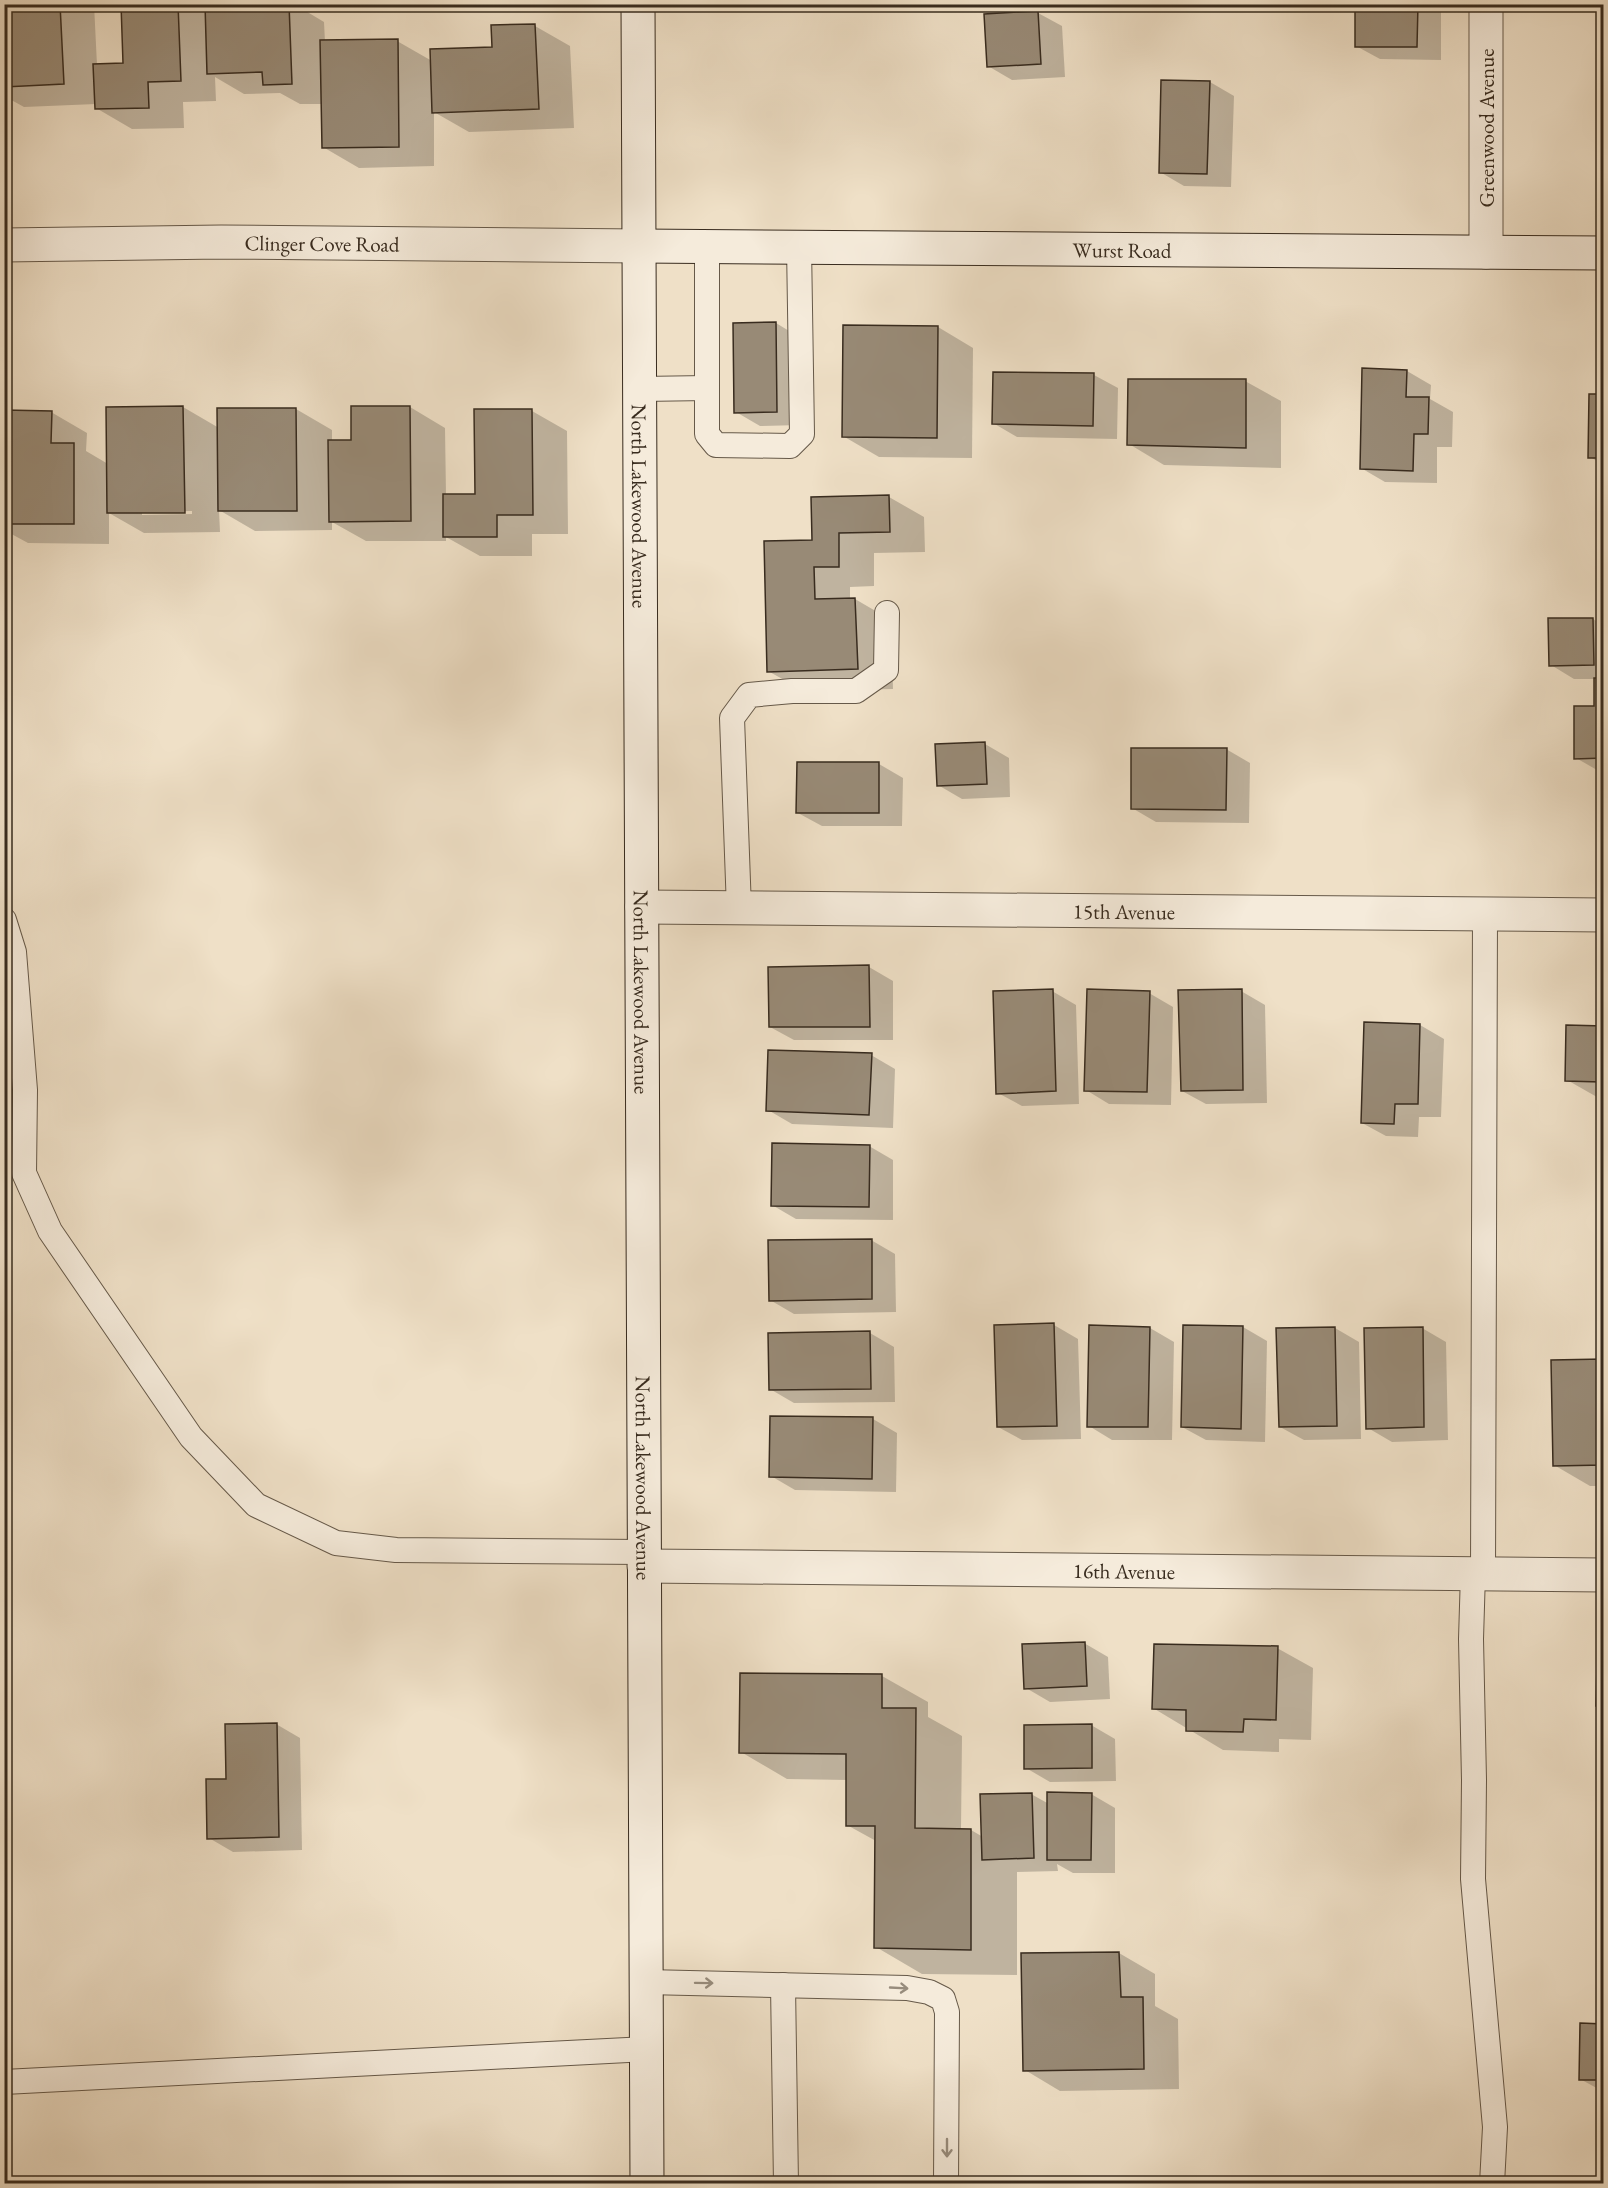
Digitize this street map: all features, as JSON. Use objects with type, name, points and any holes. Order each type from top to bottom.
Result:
[{"type":"street","name":"North Lakewood Avenue","points":[[638,4],[647,2184]]},
{"type":"street","name":"Greenwood Avenue","points":[[1486,4],[1486,252]]},
{"type":"street","name":"Clinger Cove Road","points":[[4,245],[221,242],[640,246]]},
{"type":"street","name":"Wurst Road","points":[[640,246],[1604,253]]},
{"type":"street","name":"15th Avenue","points":[[642,907],[1604,915]]},
{"type":"street","name":"16th Avenue","points":[[644,1559],[1604,1575]]},
{"type":"lane","points":[[707,246],[707,434],[716,445],[790,446],[802,434],[799,246]]},
{"type":"lane","points":[[640,389],[707,388]]},
{"type":"lane","points":[[739,909],[732,718],[749,695],[792,691],[856,691],[886,670],[887,613]]},
{"type":"lane","points":[[1485,914],[1478,1573],[1471,1640],[1474,1780],[1473,1879],[1496,2127],[1492,2184]]},
{"type":"lane","points":[[4,920],[14,952],[24,1078],[24,1173],[50,1230],[191,1437],[256,1505],[336,1543],[396,1550],[644,1559]]},
{"type":"lane","points":[[646,1982],[907,1988],[929,1992],[943,1999],[947,2012],[946,2184]]},
{"type":"lane","points":[[783,1985],[786,2184]]},
{"type":"lane","points":[[4,2082],[647,2049]]},
{"type":"building","points":[[4,4],[60,4],[64,84],[4,87]]},
{"type":"building","points":[[121,4],[178,4],[181,81],[148,82],[149,108],[95,109],[93,64],[123,63]]},
{"type":"building","points":[[205,4],[289,4],[292,84],[263,85],[262,72],[207,74]]},
{"type":"building","points":[[1355,4],[1418,4],[1417,47],[1355,47]]},
{"type":"building","points":[[1038,11],[1041,64],[987,67],[984,14]]},
{"type":"building","points":[[535,24],[539,109],[432,113],[430,49],[492,47],[491,25]]},
{"type":"building","points":[[398,39],[399,147],[322,148],[320,40]]},
{"type":"building","points":[[1161,80],[1210,81],[1207,174],[1159,173]]},
{"type":"building","points":[[776,322],[777,412],[734,413],[733,323]]},
{"type":"building","points":[[843,325],[938,326],[937,438],[842,437]]},
{"type":"building","points":[[1362,368],[1407,370],[1406,397],[1429,397],[1428,434],[1414,434],[1413,471],[1360,469]]},
{"type":"building","points":[[993,372],[1094,373],[1093,426],[992,424]]},
{"type":"building","points":[[1128,379],[1246,379],[1246,448],[1127,445]]},
{"type":"building","points":[[1589,394],[1604,394],[1604,458],[1588,458]]},
{"type":"building","points":[[183,406],[185,513],[107,513],[106,407]]},
{"type":"building","points":[[351,406],[410,406],[411,521],[329,522],[328,440],[351,440]]},
{"type":"building","points":[[217,408],[296,408],[297,511],[218,511]]},
{"type":"building","points":[[474,409],[532,409],[533,515],[497,515],[497,537],[443,537],[443,494],[475,494]]},
{"type":"building","points":[[4,410],[52,411],[51,443],[74,443],[74,524],[4,524]]},
{"type":"building","points":[[889,495],[890,532],[839,533],[839,567],[814,567],[815,599],[855,598],[858,669],[767,672],[764,541],[812,540],[811,497]]},
{"type":"building","points":[[1548,618],[1593,618],[1594,665],[1549,666]]},
{"type":"building","points":[[1594,678],[1604,678],[1604,758],[1574,759],[1574,706],[1594,706]]},
{"type":"building","points":[[985,742],[987,784],[937,786],[935,744]]},
{"type":"building","points":[[1131,748],[1227,748],[1226,810],[1131,809]]},
{"type":"building","points":[[797,762],[879,762],[879,813],[796,813]]},
{"type":"building","points":[[869,965],[870,1027],[769,1027],[768,967]]},
{"type":"building","points":[[1053,989],[1056,1091],[996,1094],[993,991]]},
{"type":"building","points":[[1087,989],[1150,991],[1147,1092],[1084,1091]]},
{"type":"building","points":[[1242,989],[1243,1090],[1181,1091],[1178,990]]},
{"type":"building","points":[[1364,1022],[1420,1024],[1418,1104],[1395,1104],[1394,1124],[1361,1123]]},
{"type":"building","points":[[1566,1025],[1604,1026],[1604,1101],[1600,1101],[1601,1082],[1565,1081]]},
{"type":"building","points":[[768,1050],[872,1053],[869,1115],[766,1111]]},
{"type":"building","points":[[772,1143],[870,1145],[869,1207],[771,1206]]},
{"type":"building","points":[[872,1239],[872,1299],[769,1301],[768,1240]]},
{"type":"building","points":[[1054,1323],[1057,1426],[997,1427],[994,1325]]},
{"type":"building","points":[[1089,1325],[1150,1327],[1148,1427],[1087,1427]]},
{"type":"building","points":[[1183,1325],[1243,1326],[1241,1429],[1181,1427]]},
{"type":"building","points":[[1335,1327],[1337,1426],[1279,1427],[1276,1328]]},
{"type":"building","points":[[1423,1327],[1424,1427],[1366,1429],[1364,1328]]},
{"type":"building","points":[[870,1331],[871,1389],[769,1390],[768,1333]]},
{"type":"building","points":[[1604,1359],[1604,1465],[1553,1466],[1551,1360]]},
{"type":"building","points":[[770,1416],[873,1417],[872,1479],[769,1477]]},
{"type":"building","points":[[1085,1642],[1087,1686],[1024,1689],[1022,1644]]},
{"type":"building","points":[[1154,1644],[1278,1646],[1276,1720],[1244,1719],[1243,1732],[1186,1731],[1186,1710],[1152,1709]]},
{"type":"building","points":[[1597,1664],[1604,1664],[1604,1706],[1596,1706]]},
{"type":"building","points":[[740,1673],[882,1674],[882,1708],[916,1708],[915,1828],[971,1829],[971,1950],[874,1948],[875,1826],[846,1826],[846,1754],[739,1753]]},
{"type":"building","points":[[277,1723],[279,1837],[207,1839],[206,1779],[226,1779],[225,1724]]},
{"type":"building","points":[[1092,1724],[1092,1768],[1024,1769],[1024,1725]]},
{"type":"building","points":[[1047,1792],[1092,1793],[1091,1860],[1047,1860]]},
{"type":"building","points":[[1032,1793],[1034,1858],[982,1860],[980,1794]]},
{"type":"building","points":[[1119,1952],[1121,1997],[1143,1997],[1144,2069],[1023,2071],[1021,1953]]},
{"type":"building","points":[[1580,2023],[1604,2024],[1604,2080],[1579,2080]]}]
